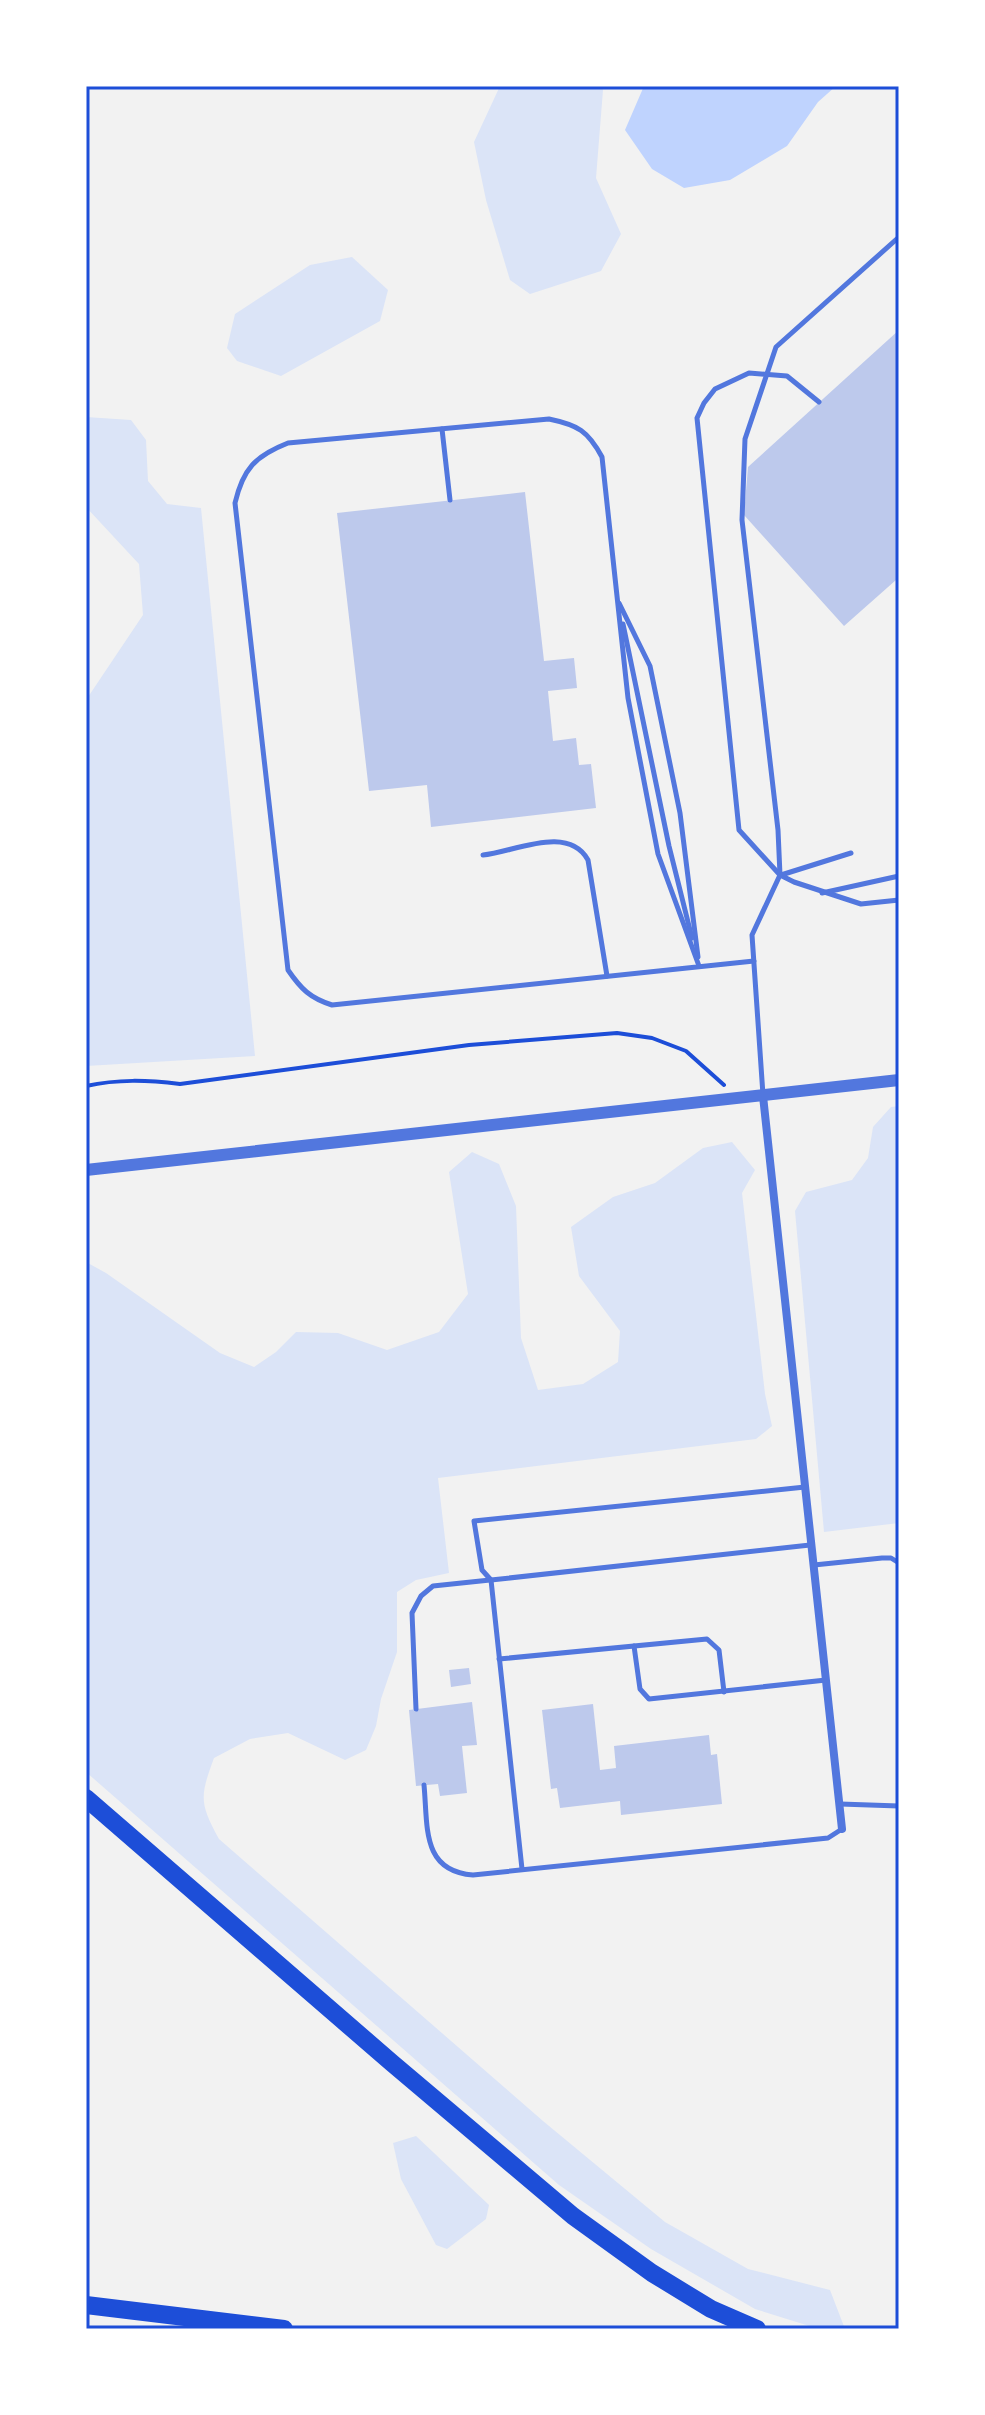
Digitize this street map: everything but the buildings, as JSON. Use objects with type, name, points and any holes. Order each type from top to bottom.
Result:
[{"type":"highway","points":[[86,1798],[573,2216],[652,2273],[711,2309],[757,2329]]},
{"type":"highway","points":[[86,2305],[284,2329]]},
{"type":"street","points":[[86,1170],[899,1080]]},
{"type":"street","points":[[763,1096],[842,1829]]},
{"type":"lane","points":[[763,1096],[752,935],[780,875],[778,830],[742,520],[745,439],[776,347],[899,237]]},
{"type":"lane","points":[[819,402],[787,376],[749,373],[715,389],[697,418],[739,830],[780,875],[821,893],[861,904],[899,900]]},
{"type":"lane","points":[[699,966],[658,854],[628,698],[602,457],[592,438],[572,424],[549,419],[288,443],[265,452],[250,465],[239,484],[235,503],[288,970],[301,989],[316,1000],[332,1005],[754,961]]},
{"type":"lane","points":[[442,429],[450,500]]},
{"type":"lane","points":[[617,600],[669,846],[699,966]]},
{"type":"lane","points":[[617,600],[650,666],[680,813],[699,966]]},
{"type":"lane","points":[[483,855],[505,853],[529,844],[568,843],[583,851],[588,860],[607,976]]},
{"type":"lane","points":[[780,875],[851,853]]},
{"type":"lane","points":[[821,893],[899,876]]},
{"type":"lane","points":[[522,1869],[491,1580],[482,1570],[474,1521],[805,1487]]},
{"type":"lane","points":[[416,1709],[412,1613],[421,1596],[433,1586],[811,1544]]},
{"type":"lane","points":[[814,1565],[882,1558],[891,1558],[899,1563]]},
{"type":"lane","points":[[499,1659],[707,1639],[719,1650],[724,1692]]},
{"type":"lane","points":[[634,1646],[640,1689],[649,1699],[826,1680]]},
{"type":"lane","points":[[424,1785],[430,1848],[439,1862],[460,1874],[828,1838],[842,1829]]},
{"type":"lane","points":[[839,1804],[899,1806]]},
{"type":"path","points":[[86,1086],[137,1079],[180,1084],[469,1045],[617,1033],[652,1038],[686,1051],[740,1098]]},
{"type":"shaded area","points":[[500,86],[601,86],[596,178],[621,234],[601,271],[530,294],[510,280],[486,200],[474,142]]},
{"type":"shaded area","points":[[352,257],[388,290],[380,321],[281,376],[237,361],[227,348],[235,314],[310,265]]},
{"type":"shaded area","points":[[86,417],[131,420],[146,440],[148,481],[167,504],[201,508],[255,1056],[86,1066],[86,700],[143,615],[139,564],[86,507]]},
{"type":"shaded area","points":[[899,1106],[899,1523],[824,1532],[795,1211],[806,1192],[852,1180],[868,1158],[873,1127],[891,1107]]},
{"type":"shaded area","points":[[732,1142],[755,1170],[742,1193],[765,1394],[772,1426],[756,1439],[438,1478],[449,1573],[416,1580],[397,1592],[397,1652],[366,1750],[345,1760],[288,1733],[250,1739],[214,1758],[204,1799],[219,1839],[543,2121],[665,2222],[748,2269],[830,2290],[845,2329],[819,2329],[755,2309],[651,2249],[559,2185],[86,1772],[86,1262],[220,1353],[254,1367],[276,1352],[296,1332],[338,1333],[387,1350],[439,1332],[468,1294],[449,1172],[472,1152],[499,1164],[516,1206],[521,1338],[538,1390],[583,1384],[618,1362],[620,1331],[579,1276],[571,1227],[613,1197],[655,1183],[703,1148]]},
{"type":"shaded area","points":[[416,2136],[489,2205],[486,2219],[447,2249],[436,2245],[401,2179],[393,2143]]},
{"type":"water","points":[[644,86],[836,86],[818,102],[787,146],[730,180],[684,188],[652,169],[625,130]]}]
